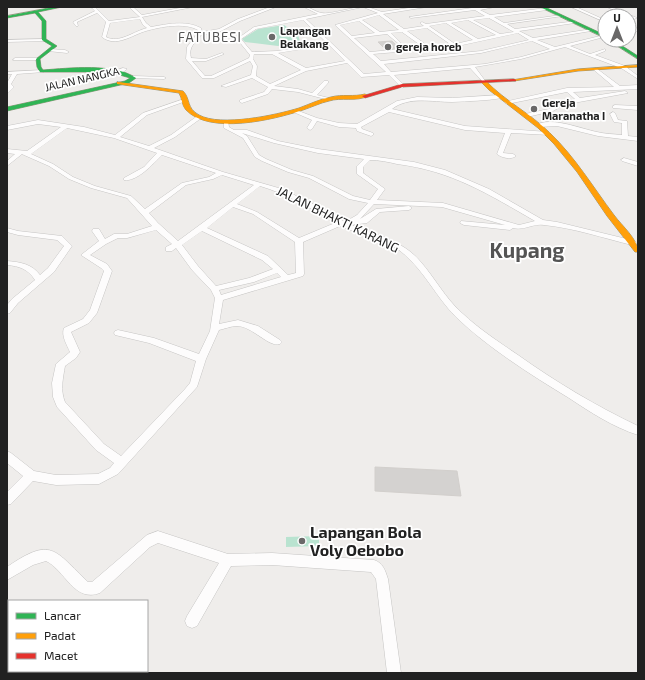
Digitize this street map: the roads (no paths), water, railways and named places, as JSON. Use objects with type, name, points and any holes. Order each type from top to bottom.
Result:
[{"type":"main road","points":[[7,16],[45,8],[60,7]]},
{"type":"main road","points":[[38,59],[55,46],[44,40],[45,8]]},
{"type":"main road","points":[[544,8],[560,16],[587,25],[597,31]]},
{"type":"main road","points":[[623,48],[638,58]]},
{"type":"main road","name":"JALAN NANGKA","points":[[38,59],[39,67],[42,72],[111,73],[131,80],[135,75]]},
{"type":"main road","points":[[122,76],[178,91],[183,94],[183,101],[194,116],[198,118],[226,122],[266,117],[294,111],[327,99],[356,98],[402,86],[452,82],[505,81],[596,69],[638,66]]},
{"type":"main road","name":"JALAN NANGKA","points":[[7,109],[122,76]]},
{"type":"main road","points":[[484,82],[504,100],[527,114],[548,134],[576,165],[607,210],[635,246]]},
{"type":"street","points":[[93,7],[108,22],[142,18],[144,24],[150,29]]},
{"type":"street","points":[[132,8],[141,7]]},
{"type":"street","points":[[132,8],[141,16],[178,8],[191,7]]},
{"type":"street","points":[[199,34],[220,30],[239,20],[274,7]]},
{"type":"street","points":[[306,7],[323,15]]},
{"type":"street","points":[[253,76],[255,66],[251,56],[239,39],[253,29],[361,7]]},
{"type":"street","points":[[365,7],[381,14],[428,48]]},
{"type":"street","points":[[402,86],[370,53],[337,25],[400,10],[425,7]]},
{"type":"street","points":[[411,17],[474,8],[493,7]]},
{"type":"street","points":[[573,7],[597,18]]},
{"type":"street","points":[[474,8],[533,40],[555,49]]},
{"type":"street","points":[[352,37],[380,34],[447,22],[544,8]]},
{"type":"street","points":[[257,10],[261,13]]},
{"type":"street","points":[[400,10],[485,65]]},
{"type":"street","points":[[77,25],[75,22],[76,20],[91,17],[97,12]]},
{"type":"street","points":[[502,24],[560,16]]},
{"type":"street","points":[[304,19],[363,76],[485,65],[521,58],[597,38]]},
{"type":"street","points":[[359,19],[380,34]]},
{"type":"street","points":[[468,19],[500,36]]},
{"type":"street","points":[[108,22],[104,37],[109,40],[121,39],[150,29],[192,26],[200,29],[199,34],[188,48],[188,59],[205,77],[212,76],[251,56],[330,44]]},
{"type":"street","points":[[447,22],[478,41]]},
{"type":"street","points":[[380,63],[470,54],[561,34],[597,23]]},
{"type":"street","points":[[370,53],[455,45],[545,26],[587,25]]},
{"type":"street","points":[[545,26],[561,34]]},
{"type":"street","points":[[388,32],[399,43]]},
{"type":"street","points":[[7,41],[44,40]]},
{"type":"street","points":[[565,46],[623,67],[638,78]]},
{"type":"street","points":[[50,50],[67,52]]},
{"type":"street","points":[[590,55],[603,50]]},
{"type":"street","points":[[273,52],[305,70]]},
{"type":"street","points":[[188,59],[206,60],[222,54]]},
{"type":"street","points":[[15,59],[38,59]]},
{"type":"street","points":[[242,101],[266,93],[271,86],[305,70],[347,62]]},
{"type":"street","points":[[471,66],[484,82]]},
{"type":"street","points":[[527,114],[557,108],[562,104],[579,100],[625,93],[596,69]]},
{"type":"street","points":[[7,73],[42,72]]},
{"type":"street","points":[[7,98],[11,94],[7,93],[11,87],[9,84],[10,80],[15,73]]},
{"type":"street","points":[[135,75],[164,78]]},
{"type":"street","points":[[224,86],[253,76],[271,86],[327,99]]},
{"type":"street","points":[[313,95],[317,93],[326,82]]},
{"type":"street","points":[[294,111],[315,119],[339,125],[358,126],[388,110],[396,103],[417,99],[504,100],[568,90],[638,87]]},
{"type":"street","points":[[568,90],[579,100]]},
{"type":"street","points":[[116,136],[145,114],[183,101]]},
{"type":"street","points":[[615,107],[638,108]]},
{"type":"street","points":[[388,110],[465,128],[548,134]]},
{"type":"street","points":[[613,114],[616,121],[625,122],[625,138]]},
{"type":"street","points":[[150,148],[173,136],[198,118]]},
{"type":"street","points":[[310,128],[315,119]]},
{"type":"street","name":"JALAN BHAKTI KARANG","points":[[7,128],[34,122],[66,126],[116,136],[160,153],[291,194],[342,224],[387,240],[400,248],[417,262],[444,300],[459,315],[491,340],[545,380],[599,412],[638,431]]},
{"type":"street","points":[[226,122],[226,127],[245,137],[257,156],[290,171],[310,177],[345,196],[372,202],[443,205],[519,227]]},
{"type":"street","points":[[539,126],[557,124],[598,134],[638,139]]},
{"type":"street","points":[[7,164],[24,152],[54,136],[66,126]]},
{"type":"street","points":[[358,126],[359,130],[371,134]]},
{"type":"street","points":[[235,131],[247,132],[287,145],[368,159],[414,164],[443,171],[487,190],[541,222]]},
{"type":"street","points":[[508,132],[500,154],[504,156],[513,156]]},
{"type":"street","points":[[7,151],[24,152],[51,165],[71,178],[93,187],[129,197],[157,226],[178,244],[195,268],[214,289],[219,298],[215,328],[194,384],[114,471],[99,479],[56,480],[31,476],[7,456]]},
{"type":"street","points":[[126,179],[146,168],[160,153]]},
{"type":"street","points":[[354,222],[382,188],[360,174],[360,166],[368,159]]},
{"type":"street","points":[[624,160],[638,164]]},
{"type":"street","points":[[145,213],[184,184],[211,178],[222,173]]},
{"type":"street","points":[[169,249],[202,228],[231,204],[259,184]]},
{"type":"street","points":[[231,204],[255,213],[299,241]]},
{"type":"street","points":[[299,241],[342,224],[364,221],[378,210],[421,207]]},
{"type":"street","points":[[464,224],[509,228],[541,222],[557,224],[635,246]]},
{"type":"street","points":[[122,463],[100,447],[73,419],[58,397],[57,383],[61,364],[73,356],[75,352],[67,334],[67,330],[86,321],[94,311],[108,271],[104,266],[85,255],[103,242],[117,236],[127,236],[157,226]]},
{"type":"street","points":[[202,228],[266,258],[287,278]]},
{"type":"street","points":[[7,230],[18,233],[59,238],[68,246],[50,270],[7,311]]},
{"type":"street","points":[[96,231],[103,242]]},
{"type":"street","points":[[219,298],[301,273],[299,241]]},
{"type":"street","points":[[7,262],[28,267],[33,270],[39,280]]},
{"type":"street","points":[[214,289],[252,280],[278,270]]},
{"type":"street","points":[[215,328],[238,323],[255,328],[277,342]]},
{"type":"street","points":[[118,333],[151,340],[202,360]]},
{"type":"street","points":[[7,500],[31,476]]},
{"type":"street","points":[[7,574],[39,555],[47,554],[51,556],[84,588],[95,588],[146,543],[158,537],[228,560],[272,559],[368,565],[377,568],[382,579],[394,673]]},
{"type":"street","points":[[192,621],[228,560]]},
{"type":"place","name":"Lapangan Belakang","points":[[272,37]]},
{"type":"place","name":"gereja horeb","points":[[388,47]]},
{"type":"place","name":"Gereja Maranatha I","points":[[534,109]]},
{"type":"place","name":"Lapangan Bola Voly Oebobo","points":[[302,541]]},
{"type":"district","name":"FATUBESI","points":[[210,37]]},
{"type":"district","name":"Kupang","points":[[527,251]]}]
